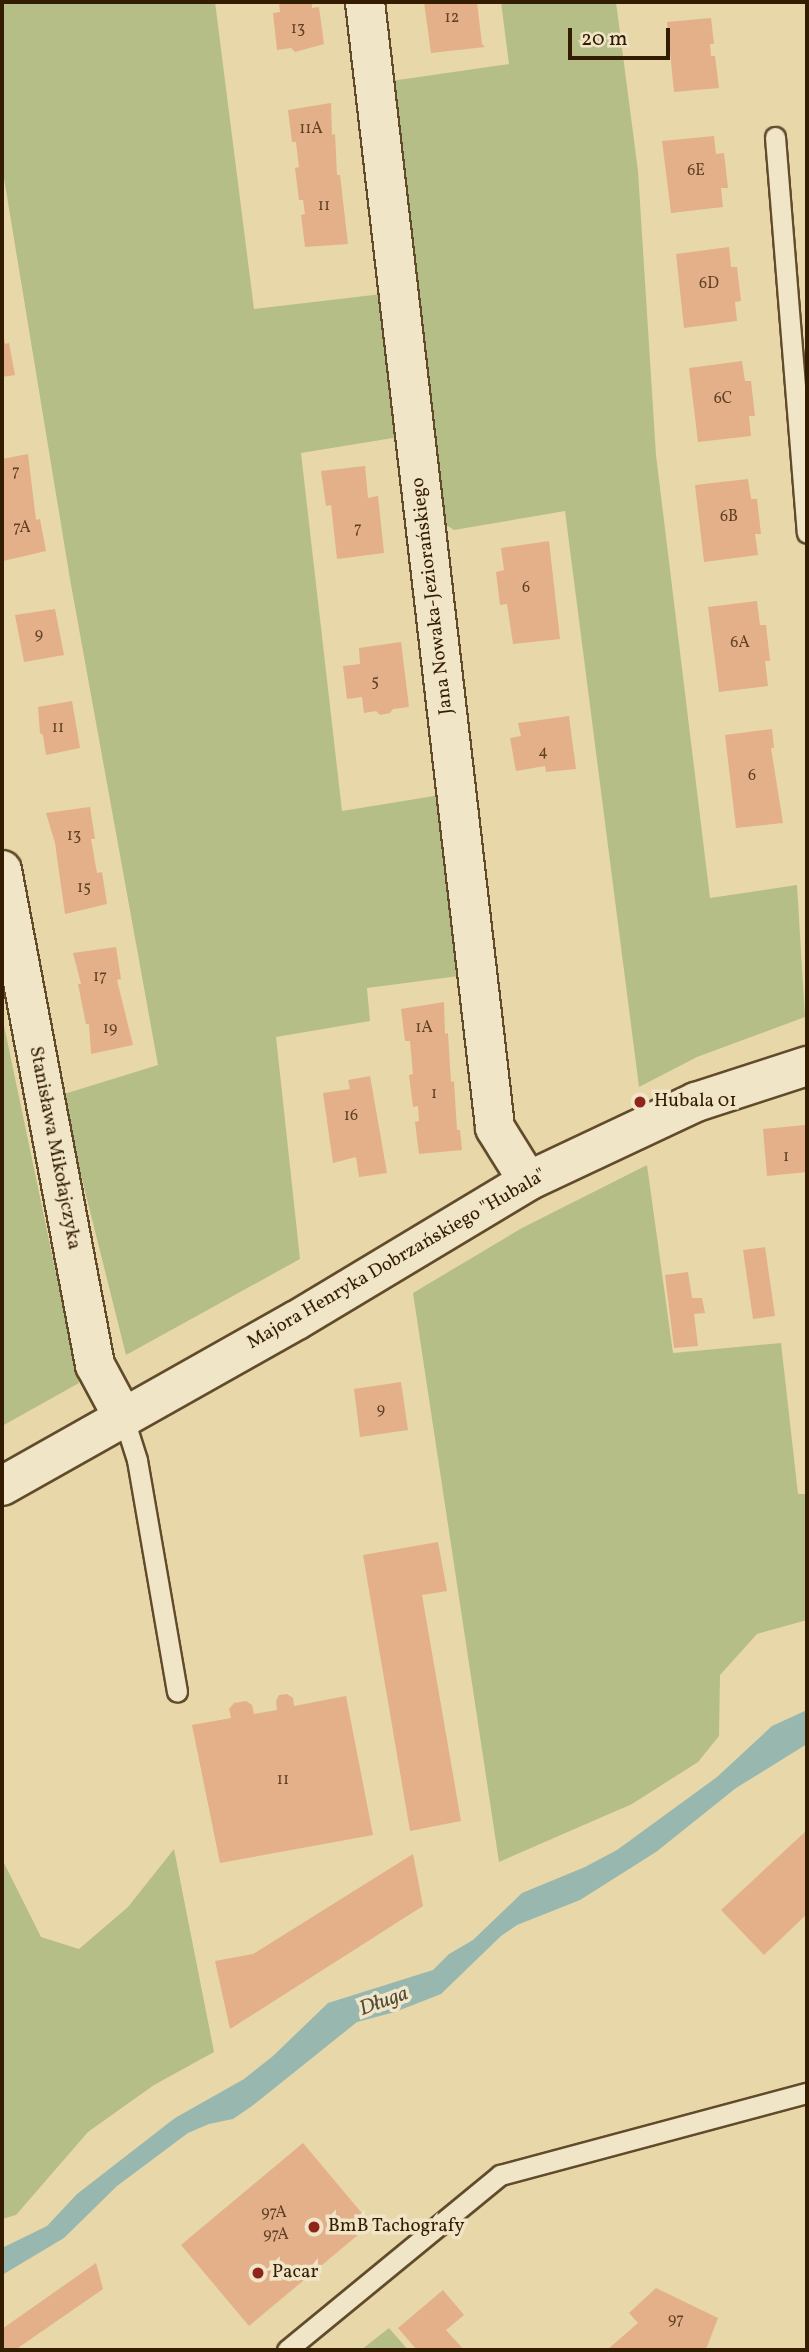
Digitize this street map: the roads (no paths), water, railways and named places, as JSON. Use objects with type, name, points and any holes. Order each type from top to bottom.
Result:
[{"type":"street","name":"Jana Nowaka-Jeziorańskiego","points":[[365,2],[495,1128],[528,1181]]},
{"type":"street","name":"Stanisława Mikołajczyka","points":[[2,870],[95,1365],[124,1419]]},
{"type":"street","name":"Majora Henryka Dobrzańskiego \"Hubala\"","points":[[2,1486],[124,1419],[528,1181],[696,1102],[807,1066]]},
{"type":"lane","points":[[775,137],[807,533]]},
{"type":"lane","points":[[124,1419],[137,1460],[177,1692]]},
{"type":"lane","points":[[288,2350],[500,2175],[807,2094]]},
{"type":"water","name":"Długa","points":[[807,1710],[807,1744],[736,1788],[656,1852],[580,1900],[517,1925],[501,1936],[441,1994],[395,2012],[357,2022],[233,2119],[209,2124],[188,2133],[117,2186],[64,2238],[2,2275],[2,2248],[47,2226],[77,2194],[175,2118],[244,2079],[273,2056],[328,2003],[433,1970],[449,1954],[473,1940],[522,1893],[585,1867],[617,1850],[717,1777],[772,1726]]},
{"type":"place","name":"Hubala 01","points":[[640,1102]]},
{"type":"place","name":"BmB Tachografy","points":[[314,2227]]},
{"type":"place","name":"Pacar","points":[[258,2273]]}]
